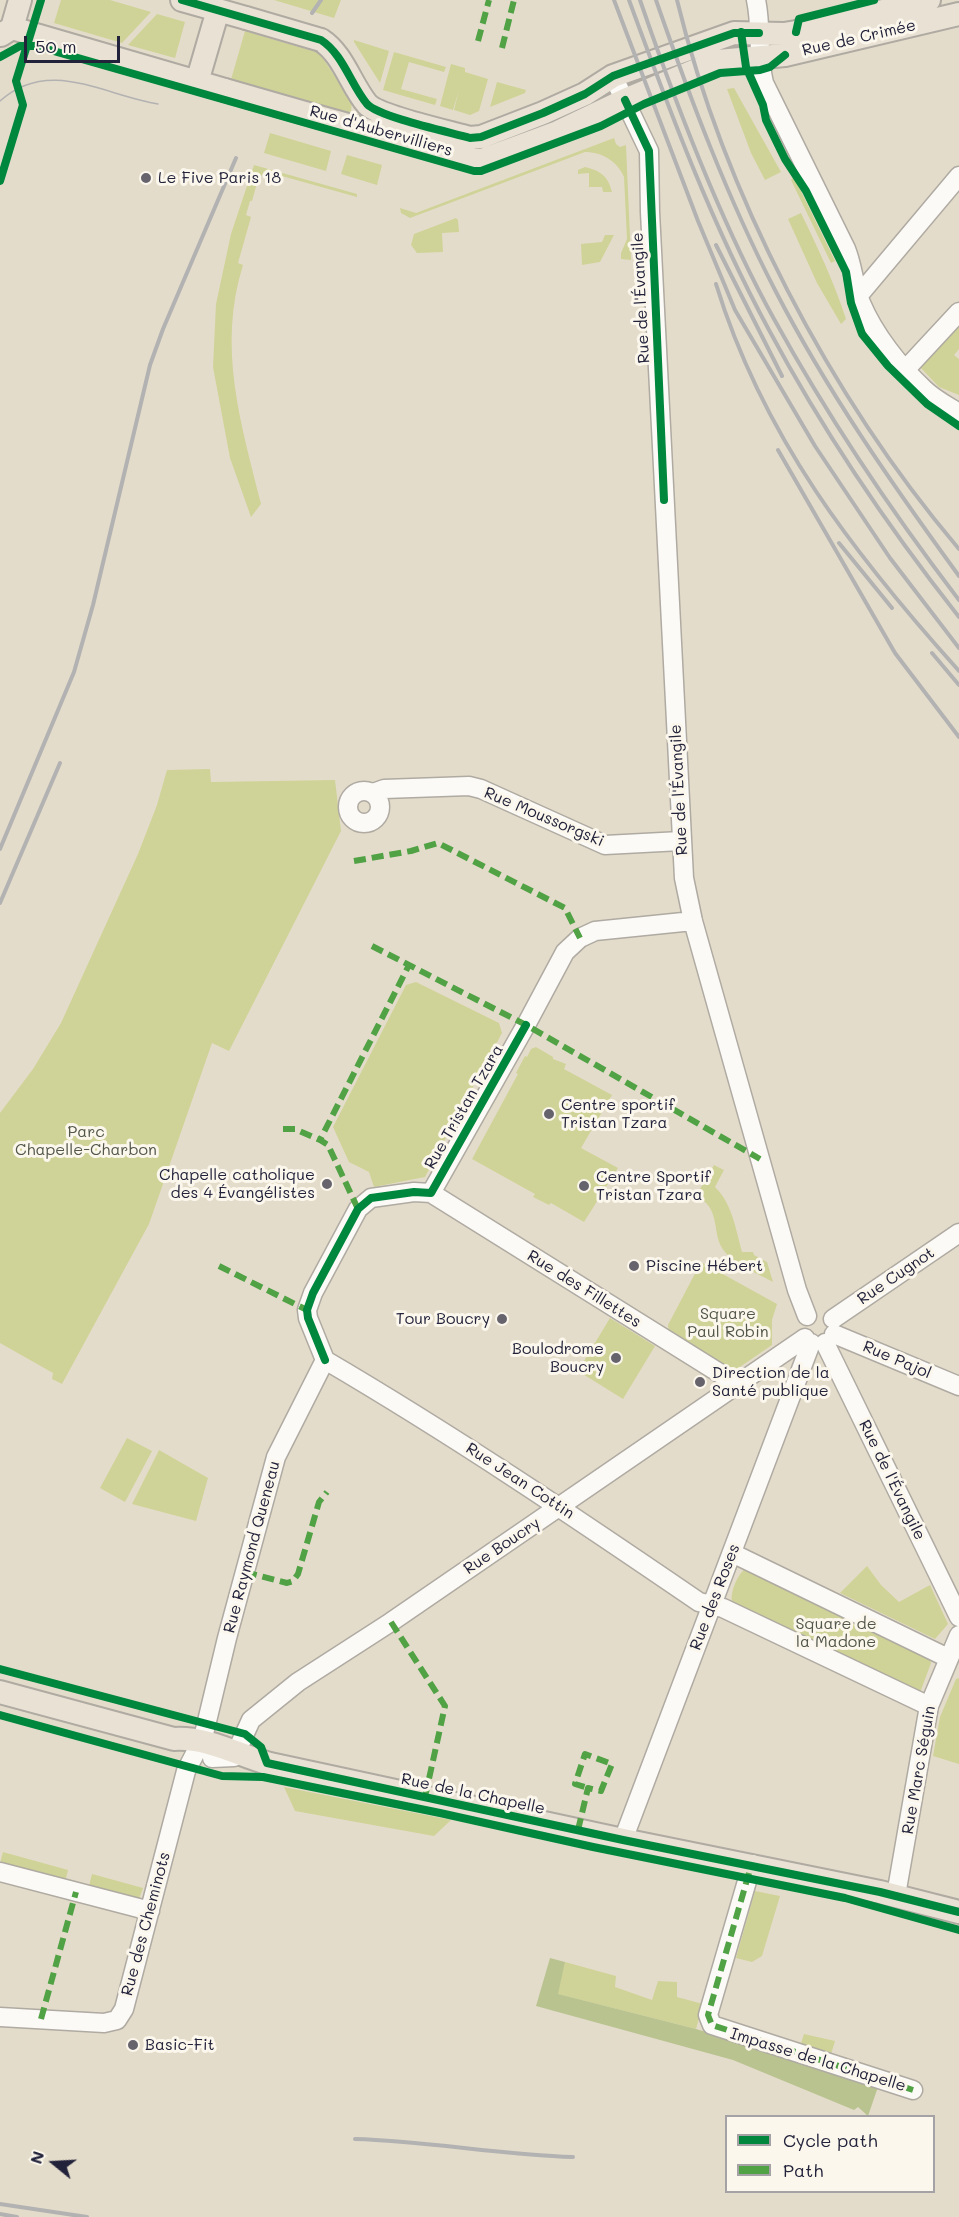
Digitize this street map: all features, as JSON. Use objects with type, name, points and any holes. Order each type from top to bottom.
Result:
[{"type":"main road","points":[[6,32],[20,0]]},
{"type":"main road","name":"Rue d'Aubervilliers","points":[[182,0],[321,40],[333,51],[369,106],[397,117],[470,138],[481,137],[554,108],[585,94],[613,76],[734,33],[759,33]]},
{"type":"main road","name":"Rue de Crimée","points":[[759,33],[796,32],[929,0]]},
{"type":"main road","points":[[197,82],[218,10]]},
{"type":"main road","name":"Rue de Crimée","points":[[759,57],[785,55],[959,14]]},
{"type":"main road","name":"Rue d'Aubervilliers","points":[[6,32],[197,82],[474,160],[482,160],[558,132],[625,100],[718,61],[759,57]]},
{"type":"main road","name":"Rue de la Chapelle","points":[[0,1692],[174,1739],[189,1738],[218,1752],[623,1840],[752,1864],[896,1895],[959,1912]]},
{"type":"street","points":[[756,0],[759,57],[764,83],[848,255],[860,301],[875,331],[906,369],[925,390],[959,413]]},
{"type":"street","name":"Rue de l'Évangile","points":[[613,76],[649,151],[684,878],[693,921],[797,1290],[807,1316]]},
{"type":"street","points":[[859,295],[959,176]]},
{"type":"street","points":[[906,369],[959,312]]},
{"type":"street","name":"Rue Moussorgski","points":[[373,793],[384,789],[469,786],[481,789],[605,845],[681,841]]},
{"type":"street","name":"Rue Tristan Tzara","points":[[325,1360],[307,1310],[358,1209],[371,1198],[414,1192],[431,1193],[526,1026],[565,952],[580,938],[595,931],[693,921]]},
{"type":"street","name":"Rue des Fillettes","points":[[431,1193],[737,1384]]},
{"type":"street","name":"Rue Cugnot","points":[[822,1335],[959,1233]]},
{"type":"street","name":"Rue Pajol","points":[[807,1316],[812,1312],[824,1312],[822,1335],[959,1386]]},
{"type":"street","name":"Rue des Roses","points":[[623,1840],[732,1553],[822,1335],[802,1327],[807,1316]]},
{"type":"street","name":"Rue de l'Évangile","points":[[822,1335],[959,1617]]},
{"type":"street","name":"Rue Boucry","points":[[218,1752],[251,1720],[298,1682],[391,1622],[737,1384],[822,1335]]},
{"type":"street","name":"Rue Jean Cottin","points":[[325,1360],[405,1407],[699,1602],[723,1608],[928,1706]]},
{"type":"street","name":"Rue Raymond Queneau","points":[[218,1752],[227,1638],[276,1457],[325,1360]]},
{"type":"street","points":[[732,1553],[948,1658]]},
{"type":"street","name":"Rue Marc Séguin","points":[[896,1895],[928,1706],[959,1635]]},
{"type":"street","name":"Rue des Cheminots","points":[[0,2017],[104,2023],[117,2020],[124,2009],[186,1771],[218,1752]]},
{"type":"street","name":"Impasse de la Chapelle","points":[[752,1864],[708,2015],[712,2025],[913,2090]]},
{"type":"street","points":[[0,1872],[150,1911]]},
{"type":"green space","points":[[61,0],[110,0],[151,12],[122,43],[54,23]]},
{"type":"green space","points":[[274,0],[341,0],[334,18]]},
{"type":"green space","points":[[157,14],[185,22],[175,58],[128,45]]},
{"type":"green space","points":[[245,31],[316,52],[322,57],[352,102],[351,111],[347,115],[230,83]]},
{"type":"green space","points":[[354,40],[389,51],[380,83],[354,42]]},
{"type":"green space","points":[[394,52],[446,67],[444,72],[409,62],[401,89],[437,99],[435,105],[383,90]]},
{"type":"green space","points":[[451,64],[465,68],[465,72],[488,79],[479,111],[470,115],[454,110],[459,90],[453,110],[440,106]]},
{"type":"green space","points":[[497,82],[526,90],[525,93],[490,107]]},
{"type":"green space","points":[[734,88],[781,172],[765,180],[751,153],[727,89]]},
{"type":"green space","points":[[270,133],[331,151],[326,171],[264,153]]},
{"type":"green space","points":[[614,138],[620,147],[626,145],[631,260],[621,259],[627,239],[624,177],[613,162],[591,152],[585,152],[410,218],[401,213],[400,208],[416,213]]},
{"type":"green space","points":[[347,155],[382,165],[377,185],[341,174]]},
{"type":"green space","points":[[254,165],[357,194],[357,197],[264,171],[261,177],[259,176],[252,201],[250,201],[246,215],[251,217],[238,263],[243,265],[235,296],[232,356],[240,415],[261,504],[251,517],[230,458],[213,367],[216,304],[231,234]]},
{"type":"green space","points":[[585,167],[603,175],[612,192],[603,192],[602,187],[589,187],[589,173],[578,174],[578,170]]},
{"type":"green space","points":[[794,177],[835,261],[831,263],[791,180]]},
{"type":"green space","points":[[801,213],[841,305],[846,319],[841,324],[817,283],[788,219]]},
{"type":"green space","points":[[456,218],[459,232],[442,233],[443,252],[417,253],[411,245],[414,234]]},
{"type":"green space","points":[[605,235],[614,235],[600,262],[582,265],[581,244],[602,242]]},
{"type":"green space","points":[[959,323],[959,349],[954,355],[959,359],[959,395],[939,387],[921,368],[922,363]]},
{"type":"green space","name":"Parc Chapelle-Charbon","points":[[210,769],[211,782],[335,780],[341,831],[229,1051],[212,1043],[149,1224],[62,1384],[52,1379],[53,1373],[0,1343],[0,1113],[33,1069],[61,1023],[138,854],[157,805],[167,770]]},
{"type":"green space","points":[[416,982],[499,1023],[502,1033],[425,1177],[374,1187],[369,1172],[349,1162],[333,1127],[406,985]]},
{"type":"green space","name":"Centre sportif Tristan Tzara","points":[[536,1047],[553,1059],[566,1064],[564,1069],[612,1095],[581,1148],[618,1168],[584,1222],[551,1203],[549,1205],[533,1197],[535,1194],[472,1159],[518,1074],[516,1073],[525,1056],[527,1057],[531,1049]]},
{"type":"green space","points":[[714,1165],[724,1170],[715,1187],[726,1201],[742,1252],[753,1252],[754,1255],[767,1262],[773,1282],[734,1261],[725,1252],[718,1238],[710,1208],[696,1196]]},
{"type":"green space","name":"Square Paul Robin","points":[[701,1262],[777,1304],[772,1320],[772,1345],[731,1373],[669,1334],[668,1325]]},
{"type":"green space","name":"Boulodrome Boucry","points":[[610,1318],[655,1346],[623,1399],[578,1371]]},
{"type":"green space","points":[[127,1438],[152,1451],[125,1502],[100,1488]]},
{"type":"green space","points":[[159,1450],[208,1478],[196,1521],[132,1504]]},
{"type":"green space","points":[[867,1566],[881,1585],[899,1602],[930,1585],[948,1624],[935,1639],[840,1593]]},
{"type":"green space","name":"Square de la Madone","points":[[745,1569],[930,1659],[931,1663],[921,1690],[916,1693],[732,1602],[735,1584]]},
{"type":"green space","points":[[959,1678],[959,1764],[933,1756],[940,1717],[956,1679]]},
{"type":"green space","points":[[284,1787],[451,1820],[434,1836],[295,1811]]},
{"type":"green space","points":[[3,1852],[68,1870],[65,1882],[0,1863]]},
{"type":"green space","points":[[92,1874],[143,1888],[139,1899],[89,1886]]},
{"type":"green space","points":[[755,1891],[780,1896],[762,1956],[752,1962],[736,1958]]},
{"type":"green space","points":[[550,1958],[565,1962],[558,1994],[696,2029],[879,2084],[867,2115],[858,2107],[854,2110],[733,2060],[536,2006]]},
{"type":"green space","points":[[565,1962],[616,1976],[615,1987],[652,2000],[658,1981],[677,1982],[677,1997],[703,2004],[696,2029],[557,1994]]},
{"type":"green space","points":[[804,2034],[835,2041],[829,2061],[798,2052]]},
{"type":"tram line","points":[[0,101],[19,88],[38,82],[57,80],[97,87],[158,104]]},
{"type":"railway","points":[[312,13],[321,0]]},
{"type":"railway","points":[[614,0],[698,221],[735,310],[815,446],[890,558],[959,648]]},
{"type":"railway","points":[[629,0],[710,209],[769,330],[811,405],[858,478],[959,617]]},
{"type":"railway","points":[[640,0],[717,203],[774,319],[816,392],[861,463],[959,600]]},
{"type":"railway","points":[[656,0],[710,147],[775,290],[838,401],[909,507],[959,576]]},
{"type":"railway","points":[[677,0],[697,73],[723,146],[753,218],[787,290],[825,359],[867,426],[912,490],[959,549]]},
{"type":"railway","points":[[0,849],[74,672],[93,605],[150,365],[163,329],[236,158]]},
{"type":"railway","points":[[716,245],[782,376]]},
{"type":"railway","points":[[716,284],[736,340],[759,393],[816,491],[883,583],[959,671]]},
{"type":"railway","points":[[778,450],[895,653],[959,737]]},
{"type":"railway","points":[[839,543],[892,608]]},
{"type":"railway","points":[[932,653],[959,685]]},
{"type":"railway","points":[[0,903],[60,763]]},
{"type":"railway","points":[[355,2139],[573,2157]]},
{"type":"railway","points":[[0,2204],[87,2217]]},
{"type":"railway","points":[[0,2214],[17,2217]]},
{"type":"marked path","points":[[478,41],[489,0]]},
{"type":"marked path","points":[[502,48],[514,0]]},
{"type":"marked path","points":[[354,861],[411,851],[438,843],[565,908],[580,938]]},
{"type":"marked path","points":[[372,946],[526,1025],[760,1159]]},
{"type":"marked path","points":[[358,1209],[328,1145],[320,1140],[409,965]]},
{"type":"marked path","points":[[283,1129],[295,1129],[320,1140]]},
{"type":"marked path","points":[[219,1266],[307,1310]]},
{"type":"marked path","points":[[245,1572],[287,1583],[293,1581],[298,1574],[319,1502],[327,1492]]},
{"type":"marked path","points":[[391,1622],[445,1706],[425,1797]]},
{"type":"marked path","points":[[578,1830],[588,1788],[601,1791],[612,1764],[585,1754],[575,1784],[588,1788]]},
{"type":"marked path","points":[[749,1873],[708,2015],[712,2025],[913,2090]]},
{"type":"marked path","points":[[41,2019],[76,1892]]},
{"type":"cycle path","points":[[0,181],[23,105],[16,81],[41,0]]},
{"type":"cycle path","points":[[182,0],[321,40],[335,53],[361,96],[374,109],[399,119],[470,138],[481,137],[543,113],[585,94],[613,76],[624,72],[734,33],[759,33]]},
{"type":"cycle path","points":[[796,32],[799,19],[874,0]]},
{"type":"cycle path","points":[[741,32],[746,67],[763,105],[766,120],[785,159],[806,191],[846,272],[851,303],[862,334],[888,366],[927,404],[959,426]]},
{"type":"cycle path","points":[[0,57],[20,46],[36,46],[474,171],[481,171],[601,126],[644,104],[720,73],[760,70],[770,67],[785,55]]},
{"type":"cycle path","points":[[625,100],[649,151],[664,500]]},
{"type":"cycle path","points":[[325,1360],[307,1310],[313,1293],[358,1209],[371,1198],[414,1192],[431,1193],[526,1025]]},
{"type":"cycle path","points":[[0,1669],[245,1734],[261,1747],[267,1763],[623,1840],[880,1892],[959,1912]]},
{"type":"cycle path","points":[[0,1715],[222,1776],[263,1777],[440,1813],[593,1847],[845,1898],[959,1930]]},
{"type":"place","name":"Le Five Paris 18","points":[[146,178]]},
{"type":"place","name":"Centre sportif Tristan Tzara","points":[[549,1114]]},
{"type":"place","name":"Chapelle catholique des 4 Évangélistes","points":[[327,1184]]},
{"type":"place","name":"Centre Sportif Tristan Tzara","points":[[584,1186]]},
{"type":"place","name":"Piscine Hébert","points":[[634,1266]]},
{"type":"place","name":"Tour Boucry","points":[[502,1319]]},
{"type":"place","name":"Boulodrome Boucry","points":[[616,1358]]},
{"type":"place","name":"Direction de la Santé publique","points":[[700,1382]]},
{"type":"place","name":"Basic-Fit","points":[[133,2045]]}]
